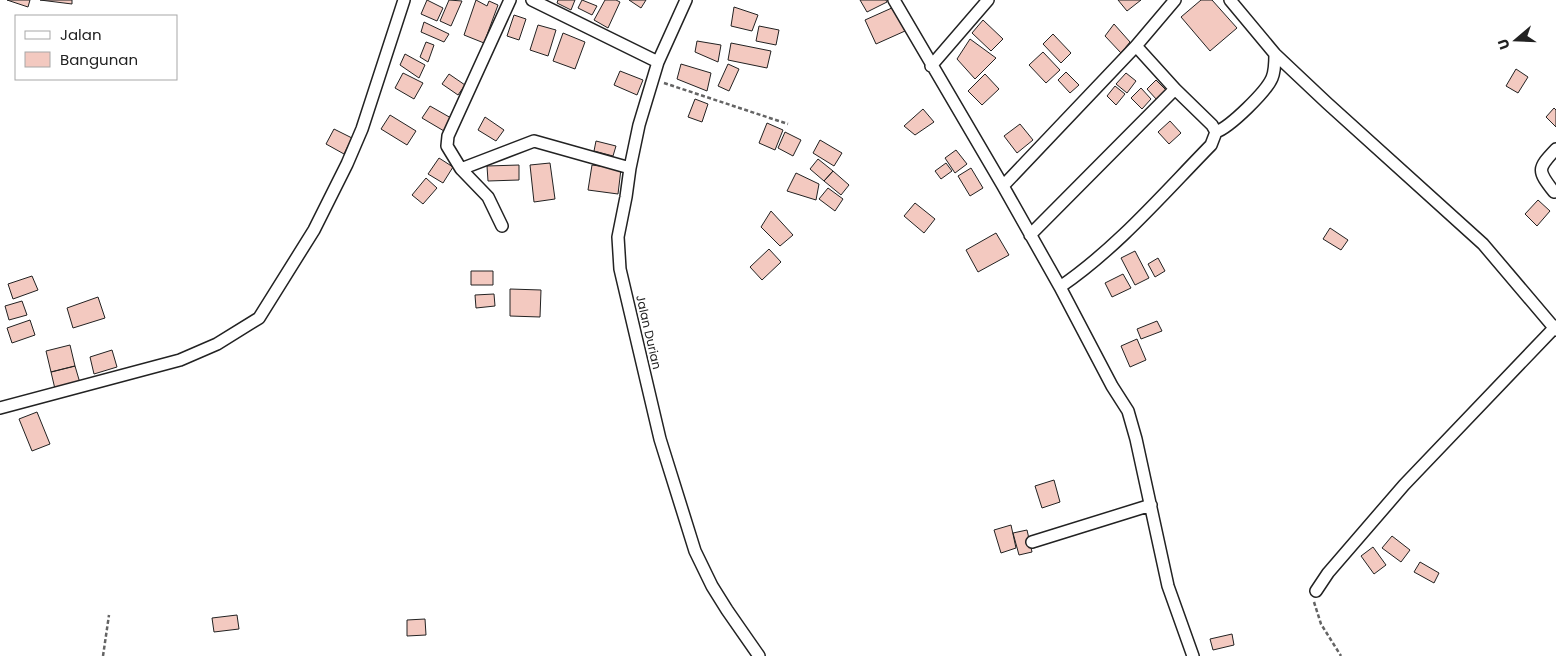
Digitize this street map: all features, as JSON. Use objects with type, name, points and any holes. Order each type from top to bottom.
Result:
[{"type":"street","points":[[0,408],[180,360],[217,344],[259,318],[314,230],[347,164],[362,129],[404,0]]},
{"type":"street","points":[[502,226],[488,197],[461,169],[447,146],[448,136],[510,0]]},
{"type":"street","points":[[532,0],[658,62]]},
{"type":"street","name":"Jalan Durian","points":[[686,0],[658,62],[639,126],[618,237],[618,255],[660,439],[695,551],[712,586],[759,656]]},
{"type":"street","points":[[894,0],[1003,186],[1060,287],[1112,386],[1128,411],[1168,586],[1193,656]]},
{"type":"street","points":[[931,66],[988,0]]},
{"type":"street","points":[[1003,186],[1136,46],[1175,0]]},
{"type":"street","points":[[1230,0],[1275,54],[1327,104],[1483,244],[1555,328],[1404,485],[1328,573],[1316,591]]},
{"type":"street","points":[[1136,46],[1175,89],[1204,116],[1216,132]]},
{"type":"street","points":[[1060,287],[1083,272],[1125,234],[1211,145],[1216,132],[1230,123],[1257,98],[1272,78],[1275,54]]},
{"type":"street","points":[[1030,235],[1175,89]]},
{"type":"street","points":[[461,169],[534,142],[630,168]]},
{"type":"street","points":[[1554,192],[1544,179],[1541,171],[1542,165],[1556,149]]},
{"type":"street","points":[[1032,542],[1151,505]]},
{"type":"path","points":[[654,79],[788,124]]},
{"type":"path","points":[[1316,591],[1314,600],[1317,616],[1341,656]]},
{"type":"path","points":[[102,656],[109,615]]},
{"type":"building","points":[[7,0],[30,0],[28,7]]},
{"type":"building","points":[[40,0],[72,0],[72,4]]},
{"type":"building","points":[[427,0],[443,8],[437,21],[421,14]]},
{"type":"building","points":[[449,0],[462,1],[451,26],[440,21]]},
{"type":"building","points":[[476,0],[487,6],[489,1],[498,5],[484,43],[464,35]]},
{"type":"building","points":[[558,0],[575,0],[571,10],[557,3]]},
{"type":"building","points":[[582,0],[597,6],[592,15],[578,8]]},
{"type":"building","points":[[605,0],[620,2],[608,28],[594,20]]},
{"type":"building","points":[[629,0],[646,0],[641,8]]},
{"type":"building","points":[[860,0],[886,0],[887,2],[867,12]]},
{"type":"building","points":[[1118,0],[1141,0],[1127,11]]},
{"type":"building","points":[[1201,0],[1212,0],[1237,28],[1210,51],[1181,17]]},
{"type":"building","points":[[734,7],[758,15],[752,31],[731,26]]},
{"type":"building","points":[[894,7],[905,31],[876,44],[865,20]]},
{"type":"building","points":[[514,15],[526,19],[519,40],[507,36]]},
{"type":"building","points":[[983,20],[1003,39],[991,51],[972,33]]},
{"type":"building","points":[[424,22],[449,34],[444,42],[421,32]]},
{"type":"building","points":[[1114,24],[1130,42],[1121,53],[1105,36]]},
{"type":"building","points":[[538,25],[556,30],[548,56],[530,50]]},
{"type":"building","points":[[759,26],[779,30],[776,45],[756,41]]},
{"type":"building","points":[[563,33],[585,42],[575,69],[553,61]]},
{"type":"building","points":[[1053,34],[1071,53],[1061,63],[1043,44]]},
{"type":"building","points":[[970,39],[996,58],[975,79],[957,59]]},
{"type":"building","points":[[697,41],[721,45],[718,62],[695,52]]},
{"type":"building","points":[[426,42],[434,45],[428,62],[420,57]]},
{"type":"building","points":[[731,43],[771,51],[767,68],[728,60]]},
{"type":"building","points":[[1043,52],[1060,70],[1046,83],[1029,65]]},
{"type":"building","points":[[405,54],[425,65],[419,78],[400,65]]},
{"type":"building","points":[[681,64],[711,73],[707,91],[677,79]]},
{"type":"building","points":[[728,64],[739,69],[729,91],[718,86]]},
{"type":"building","points":[[1516,69],[1528,77],[1518,93],[1506,86]]},
{"type":"building","points":[[620,71],[643,80],[637,95],[614,85]]},
{"type":"building","points":[[1066,72],[1079,85],[1070,93],[1058,80]]},
{"type":"building","points":[[403,73],[423,83],[414,99],[395,88]]},
{"type":"building","points":[[1126,73],[1136,81],[1127,93],[1116,84]]},
{"type":"building","points":[[449,74],[465,85],[458,95],[442,84]]},
{"type":"building","points":[[985,74],[999,89],[982,105],[968,91]]},
{"type":"building","points":[[1156,80],[1167,91],[1157,100],[1147,89]]},
{"type":"building","points":[[1115,86],[1125,94],[1116,105],[1107,96]]},
{"type":"building","points":[[1141,88],[1151,99],[1142,109],[1131,98]]},
{"type":"building","points":[[695,99],[708,104],[702,122],[688,117]]},
{"type":"building","points":[[430,106],[451,118],[444,131],[422,118]]},
{"type":"building","points":[[1554,108],[1556,110],[1556,127],[1546,117]]},
{"type":"building","points":[[923,109],[934,122],[915,135],[904,126]]},
{"type":"building","points":[[390,115],[416,131],[407,145],[381,129]]},
{"type":"building","points":[[485,117],[504,130],[496,141],[478,130]]},
{"type":"building","points":[[1170,121],[1181,133],[1169,144],[1158,132]]},
{"type":"building","points":[[767,123],[783,130],[775,150],[759,143]]},
{"type":"building","points":[[1020,124],[1033,140],[1017,153],[1004,136]]},
{"type":"building","points":[[334,129],[352,138],[344,154],[326,144]]},
{"type":"building","points":[[785,132],[801,140],[793,156],[778,148]]},
{"type":"building","points":[[820,140],[842,153],[834,166],[813,153]]},
{"type":"building","points":[[596,141],[616,146],[613,156],[594,151]]},
{"type":"building","points":[[956,150],[967,164],[955,173],[945,158]]},
{"type":"building","points":[[439,158],[453,167],[443,183],[428,174]]},
{"type":"building","points":[[818,159],[833,171],[824,181],[810,169]]},
{"type":"building","points":[[550,163],[555,199],[534,202],[530,165]]},
{"type":"building","points":[[946,163],[952,171],[941,179],[935,171]]},
{"type":"building","points":[[519,165],[519,180],[488,181],[487,166]]},
{"type":"building","points":[[592,165],[621,169],[618,194],[588,190]]},
{"type":"building","points":[[971,168],[983,188],[970,196],[958,176]]},
{"type":"building","points":[[833,171],[849,185],[841,195],[824,181]]},
{"type":"building","points":[[796,173],[819,184],[816,200],[787,191]]},
{"type":"building","points":[[426,178],[437,188],[423,204],[412,195]]},
{"type":"building","points":[[828,188],[843,199],[835,211],[819,199]]},
{"type":"building","points":[[1538,200],[1550,211],[1537,226],[1525,214]]},
{"type":"building","points":[[915,203],[935,219],[924,233],[904,216]]},
{"type":"building","points":[[771,211],[793,235],[780,246],[761,227]]},
{"type":"building","points":[[1330,228],[1348,240],[1341,250],[1323,239]]},
{"type":"building","points":[[996,233],[1009,255],[978,272],[966,250]]},
{"type":"building","points":[[769,249],[781,262],[762,280],[750,267]]},
{"type":"building","points":[[1135,251],[1149,278],[1135,285],[1121,258]]},
{"type":"building","points":[[1158,258],[1165,271],[1155,277],[1148,264]]},
{"type":"building","points":[[471,271],[493,271],[493,285],[471,285]]},
{"type":"building","points":[[1123,274],[1131,288],[1112,297],[1105,283]]},
{"type":"building","points":[[32,276],[38,290],[13,299],[8,284]]},
{"type":"building","points":[[510,289],[541,290],[540,317],[510,316]]},
{"type":"building","points":[[494,294],[495,306],[476,308],[475,295]]},
{"type":"building","points":[[98,297],[105,318],[73,328],[67,308]]},
{"type":"building","points":[[22,301],[27,315],[9,320],[5,306]]},
{"type":"building","points":[[30,320],[35,335],[12,343],[7,328]]},
{"type":"building","points":[[1157,321],[1162,331],[1141,339],[1137,329]]},
{"type":"building","points":[[1137,339],[1146,360],[1130,367],[1121,346]]},
{"type":"building","points":[[70,345],[75,366],[51,372],[46,351]]},
{"type":"building","points":[[112,350],[117,367],[94,374],[90,357]]},
{"type":"building","points":[[75,366],[80,383],[55,389],[51,372]]},
{"type":"building","points":[[37,412],[50,444],[32,451],[19,419]]},
{"type":"building","points":[[1054,480],[1060,502],[1042,508],[1035,486]]},
{"type":"building","points":[[1011,525],[1016,548],[1001,553],[994,530]]},
{"type":"building","points":[[1027,530],[1032,552],[1019,555],[1013,533]]},
{"type":"building","points":[[1392,536],[1410,550],[1401,562],[1382,548]]},
{"type":"building","points":[[1373,547],[1386,565],[1374,574],[1361,556]]},
{"type":"building","points":[[1420,562],[1439,573],[1434,583],[1414,572]]},
{"type":"building","points":[[237,615],[239,629],[214,632],[212,618]]},
{"type":"building","points":[[425,619],[426,635],[407,636],[407,620]]},
{"type":"building","points":[[1232,634],[1234,645],[1213,650],[1210,639]]}]
